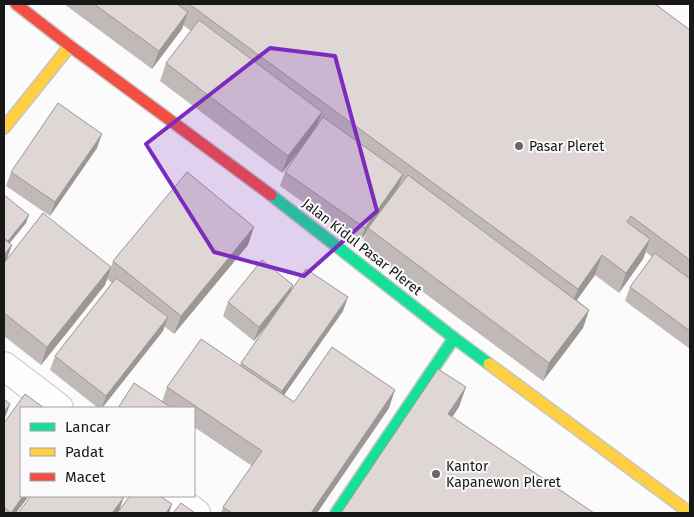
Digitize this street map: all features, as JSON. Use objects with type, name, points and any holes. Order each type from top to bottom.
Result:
[{"type":"street","name":"Jalan Kidul Pasar Pleret","points":[[16,4],[248,177],[454,338],[690,513]]},
{"type":"street","points":[[4,128],[70,46]]},
{"type":"street","points":[[336,513],[454,338]]},
{"type":"street","points":[[4,366],[58,407]]},
{"type":"street","points":[[174,497],[196,513]]},
{"type":"highlighted area","points":[[270,48],[335,56],[377,211],[304,276],[214,252],[146,144]]},
{"type":"building","points":[[94,4],[177,4],[188,12],[159,51]]},
{"type":"building","name":"Pasar Pleret","points":[[189,4],[655,4],[690,30],[690,260],[631,216],[627,222],[650,239],[626,273],[602,255],[578,289]]},
{"type":"building","points":[[199,20],[322,112],[288,156],[166,63]]},
{"type":"building","points":[[58,103],[102,134],[55,202],[11,172]]},
{"type":"building","points":[[323,117],[403,174],[365,228],[285,172]]},
{"type":"building","points":[[187,172],[254,227],[181,316],[113,261]]},
{"type":"building","points":[[408,175],[589,310],[549,363],[368,228]]},
{"type":"building","points":[[4,195],[29,215],[8,241],[4,238]]},
{"type":"building","points":[[43,213],[111,267],[47,347],[4,313],[4,263]]},
{"type":"building","points":[[4,239],[12,245],[4,255]]},
{"type":"building","points":[[655,253],[690,279],[690,331],[630,287]]},
{"type":"building","points":[[262,260],[293,285],[259,327],[228,302]]},
{"type":"building","points":[[306,269],[348,297],[282,391],[241,363]]},
{"type":"building","points":[[116,278],[168,317],[106,396],[55,356]]},
{"type":"building","points":[[201,339],[294,402],[332,347],[395,390],[311,513],[232,513],[223,507],[262,451],[167,387]]},
{"type":"building","name":"Kantor Kapanewon Pleret","points":[[438,369],[466,387],[448,414],[594,513],[341,513]]},
{"type":"building","points":[[134,383],[170,407],[119,407]]},
{"type":"building","points":[[25,394],[43,407],[20,407],[20,497],[22,497],[11,513],[4,507],[4,423]]},
{"type":"building","points":[[4,399],[10,404],[4,412]]},
{"type":"building","points":[[30,497],[124,497],[112,513],[18,513]]},
{"type":"building","points":[[129,497],[162,497],[172,504],[166,513],[117,513]]},
{"type":"building","points":[[181,503],[195,513],[173,513]]},
{"type":"traffic: fast","points":[[271,195],[489,364]]},
{"type":"traffic: fast","points":[[336,513],[454,338]]},
{"type":"traffic: slow","points":[[4,128],[70,46]]},
{"type":"traffic: slow","points":[[489,364],[690,513]]},
{"type":"traffic: jam","points":[[16,4],[271,195]]},
{"type":"place","name":"Pasar Pleret","points":[[519,146]]},
{"type":"place","name":"Kantor Kapanewon Pleret","points":[[436,474]]}]
